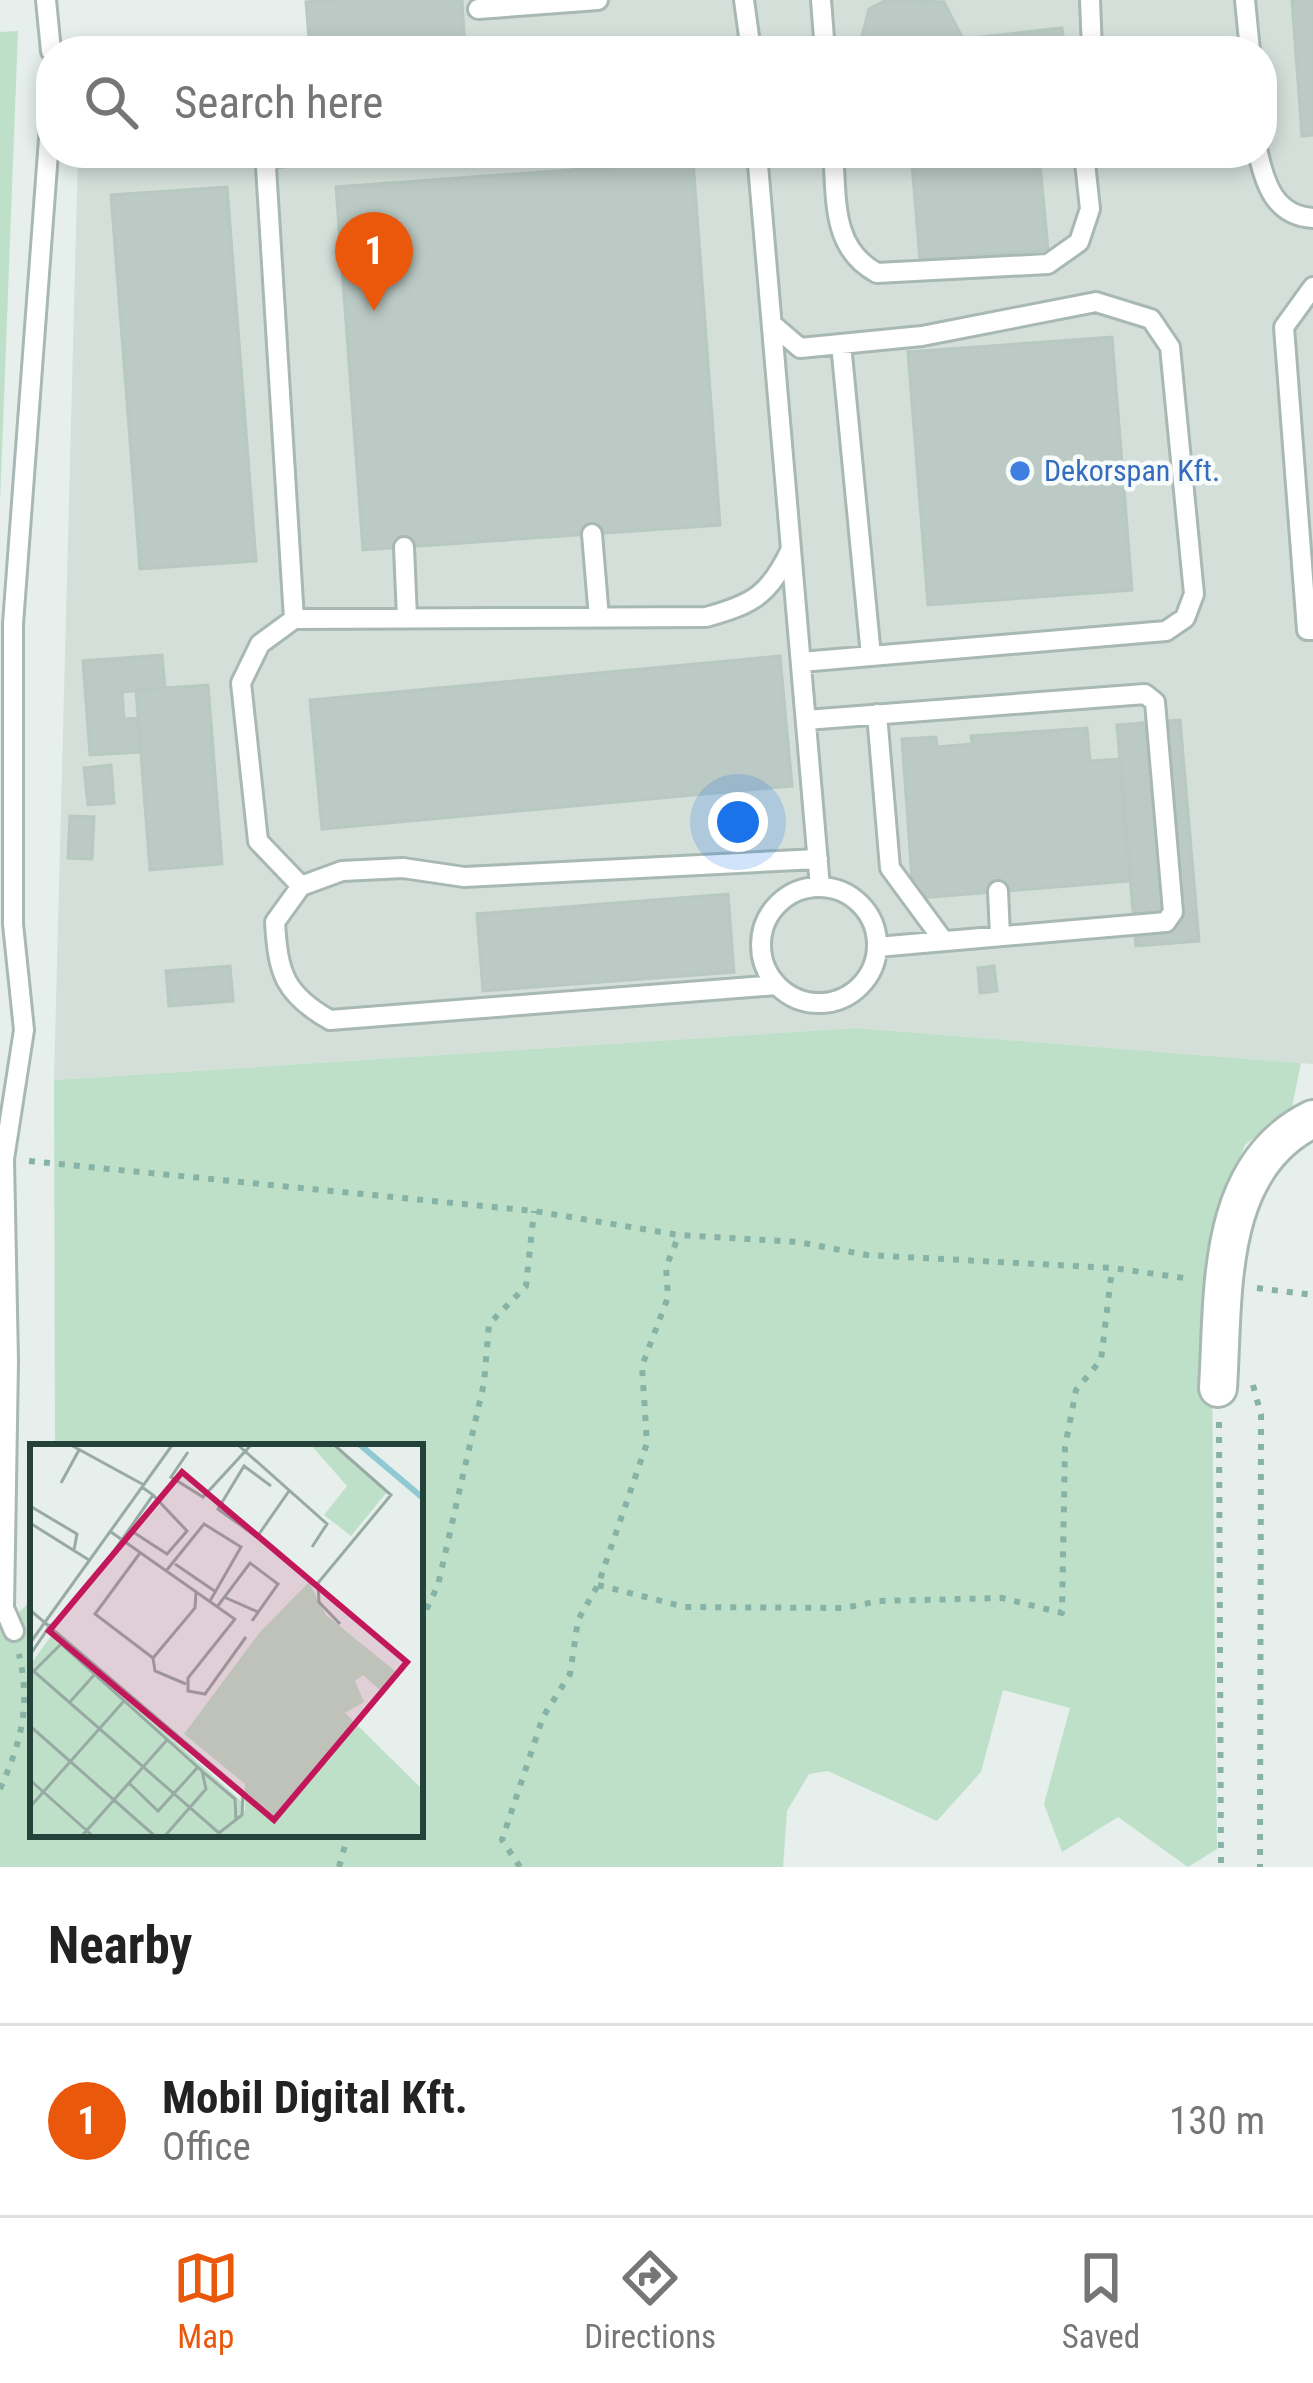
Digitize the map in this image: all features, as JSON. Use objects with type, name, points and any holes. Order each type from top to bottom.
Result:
[{"type":"street","points":[[1234,1380],[1226,1283],[1233,1225],[1253,1169],[1270,1148],[1313,1119]]},
{"type":"lane","points":[[46,0],[50,36]]},
{"type":"lane","points":[[478,9],[598,0]]},
{"type":"lane","points":[[744,0],[749,36]]},
{"type":"lane","points":[[821,0],[824,36]]},
{"type":"lane","points":[[1090,0],[1091,36]]},
{"type":"lane","points":[[1245,0],[1249,36]]},
{"type":"lane","points":[[14,1631],[2,1610],[8,1360],[4,1159],[24,1030],[13,924],[14,625],[47,168]]},
{"type":"lane","points":[[266,168],[294,619]]},
{"type":"lane","points":[[758,168],[820,887]]},
{"type":"lane","points":[[834,168],[840,233],[859,263],[877,273],[1048,264],[1079,242],[1090,209],[1086,168]]},
{"type":"lane","points":[[1261,168],[1266,188],[1282,207],[1313,218]]},
{"type":"lane","points":[[1313,287],[1284,327],[1307,630],[1313,630]]},
{"type":"lane","points":[[772,324],[800,348],[922,336],[1096,302],[1151,319],[1170,347],[1194,593],[1185,617],[1166,631],[801,662]]},
{"type":"lane","points":[[841,344],[871,656]]},
{"type":"lane","points":[[592,534],[598,617]]},
{"type":"lane","points":[[404,547],[406,618]]},
{"type":"lane","points":[[301,886],[258,842],[241,683],[260,644],[294,619],[706,616],[745,607],[775,582],[791,549]]},
{"type":"lane","points":[[806,720],[1144,694],[1155,701],[1173,912],[1166,922],[877,947]]},
{"type":"lane","points":[[877,714],[890,868],[943,940]]},
{"type":"lane","points":[[776,985],[331,1020],[300,1003],[278,966],[275,922],[301,886],[342,871],[404,868],[464,878],[818,859]]},
{"type":"lane","points":[[820,887],[838,890],[867,912],[877,947],[874,966],[863,983],[830,1003],[791,997],[765,969],[760,950],[762,930],[784,898],[801,889],[820,887]]},
{"type":"lane","points":[[998,891],[1000,936]]},
{"type":"path","points":[[4,1159],[534,1211],[679,1235],[799,1242],[867,1255],[1113,1268],[1313,1295]]},
{"type":"path","points":[[423,1617],[438,1585],[484,1383],[489,1324],[526,1286],[534,1211]]},
{"type":"path","points":[[520,1867],[502,1840],[542,1717],[570,1674],[578,1620],[598,1585],[646,1443],[642,1366],[668,1297],[667,1267],[679,1235]]},
{"type":"path","points":[[598,1585],[685,1607],[844,1608],[879,1601],[1002,1598],[1062,1613],[1065,1447],[1076,1390],[1101,1360],[1113,1268]]},
{"type":"path","points":[[1221,1867],[1234,1380]]},
{"type":"path","points":[[1234,1380],[1262,1415],[1260,1867]]},
{"type":"path","points":[[0,1789],[22,1739],[24,1676],[14,1631]]},
{"type":"path","points":[[338,1867],[347,1837]]},
{"type":"shaded area","points":[[1313,0],[1313,1064],[856,1028],[54,1080],[78,168],[1277,168],[1277,36],[309,36],[306,2]]},
{"type":"green space","points":[[18,31],[0,503],[0,32]]},
{"type":"green space","points":[[856,1028],[1301,1063],[1292,1107],[1245,1145],[1218,1216],[1211,1282],[1217,1849],[1188,1867],[1118,1817],[1062,1852],[1044,1804],[1070,1708],[1003,1690],[981,1772],[937,1821],[828,1771],[809,1774],[787,1811],[783,1867],[0,1867],[0,1630],[30,1602],[30,1837],[423,1837],[423,1444],[55,1444],[54,1080]]},
{"type":"building","points":[[462,0],[464,36],[309,36],[306,2]]},
{"type":"building","points":[[886,0],[944,2],[961,36],[862,36],[869,9]]},
{"type":"building","points":[[1292,0],[1313,0],[1313,135],[1302,136]]},
{"type":"building","points":[[1062,28],[1063,36],[990,36]]},
{"type":"building","points":[[597,168],[694,168],[720,525],[363,550],[336,187]]},
{"type":"building","points":[[912,168],[1040,168],[1048,250],[920,260]]},
{"type":"building","points":[[227,187],[256,561],[140,569],[111,195]]},
{"type":"building","name":"Dekorspan Kft.","points":[[1112,337],[1132,590],[928,605],[908,352]]},
{"type":"building","points":[[162,655],[165,688],[122,692],[124,719],[138,718],[140,752],[90,755],[83,661]]},
{"type":"building","points":[[780,656],[792,786],[322,829],[310,700]]},
{"type":"building","points":[[208,685],[222,864],[150,870],[136,690]]},
{"type":"building","points":[[1180,720],[1199,941],[1136,946],[1117,725]]},
{"type":"building","points":[[1087,728],[1090,761],[1120,759],[1130,881],[920,898],[913,893],[902,739],[936,737],[937,747],[972,744],[971,736]]},
{"type":"building","points":[[111,765],[114,803],[88,805],[84,768]]},
{"type":"building","points":[[70,816],[94,817],[92,859],[68,858]]},
{"type":"building","points":[[728,894],[734,972],[483,991],[477,914]]},
{"type":"building","points":[[230,966],[233,1001],[169,1006],[166,971]]},
{"type":"building","points":[[994,966],[997,991],[980,993],[978,968]]},
{"type":"place","name":"Mobil Digital Kft.","points":[[374,311]]},
{"type":"place","name":"Dekorspan Kft.","points":[[1020,471]]}]
